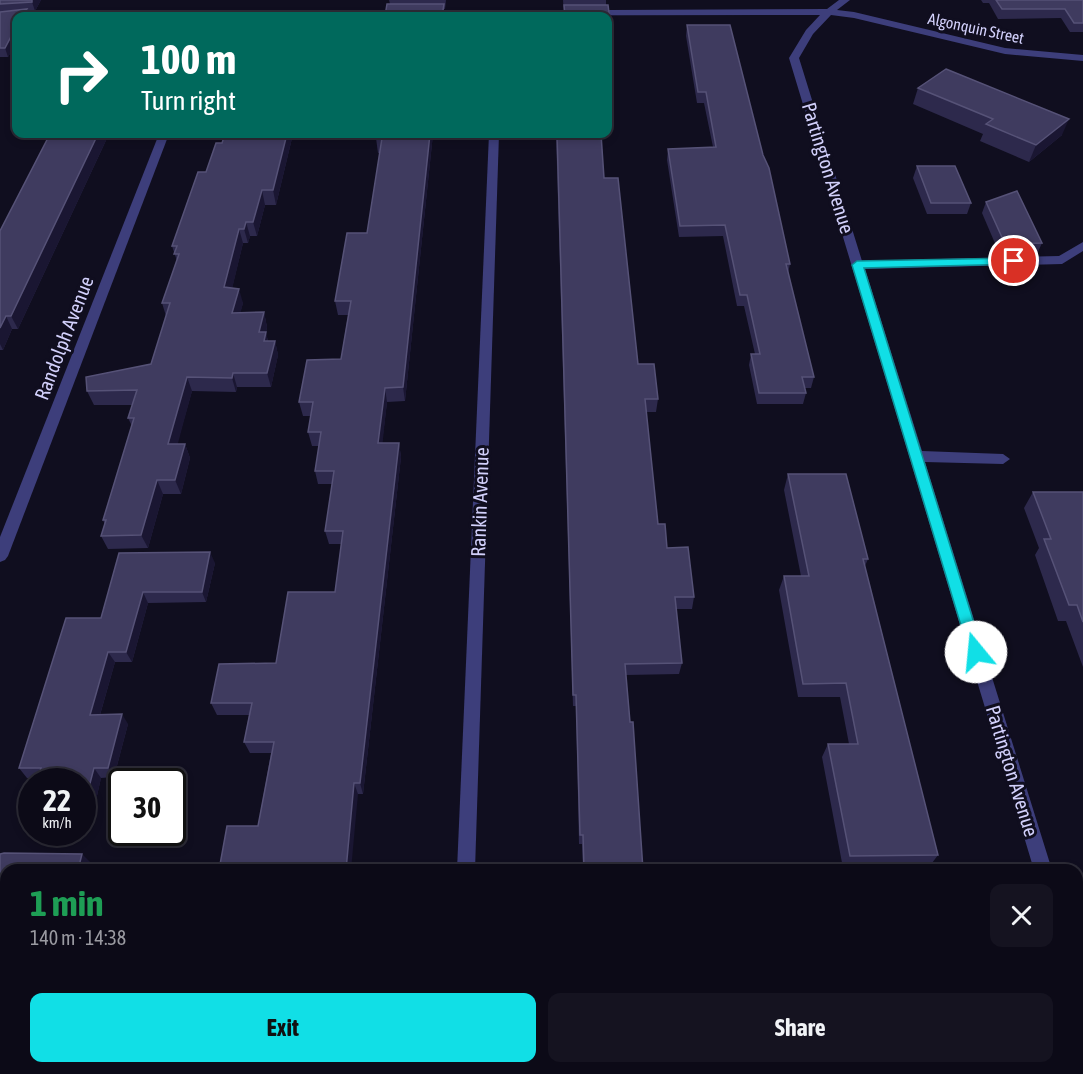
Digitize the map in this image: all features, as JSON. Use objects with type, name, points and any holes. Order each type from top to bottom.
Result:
[{"type":"street","name":"Partington Avenue","points":[[845,0],[827,12],[807,33],[794,58],[1041,864]]},
{"type":"street","name":"Algonquin Street","points":[[612,14],[827,12],[854,15],[987,47],[1037,55],[1083,58]]},
{"type":"street","points":[[981,58],[987,47]]},
{"type":"street","name":"Randolph Avenue","points":[[0,556],[163,138]]},
{"type":"street","name":"Rankin Avenue","points":[[466,864],[494,138]]},
{"type":"street","points":[[857,265],[1062,260],[1083,246]]},
{"type":"street","points":[[916,456],[1003,459]]},
{"type":"building","points":[[0,0],[32,0],[32,2],[0,4]]},
{"type":"building","points":[[996,0],[1083,0],[1083,23],[1074,23],[1065,9],[1002,9]]},
{"type":"building","points":[[387,4],[444,4],[443,12],[386,12]]},
{"type":"building","points":[[564,5],[608,5],[609,12],[565,12]]},
{"type":"building","points":[[27,9],[25,12],[12,12],[12,35],[5,48],[0,48],[0,12]]},
{"type":"building","points":[[687,25],[730,25],[763,155],[769,168],[790,264],[786,264],[814,377],[802,377],[806,393],[759,393],[751,354],[760,354],[747,295],[740,295],[725,225],[680,226],[668,149],[716,147],[706,92],[698,92]]},
{"type":"building","points":[[946,69],[1069,119],[1036,145],[986,124],[993,119],[918,88]]},
{"type":"building","points":[[48,138],[96,138],[11,316],[6,316],[0,328],[0,231]]},
{"type":"building","points":[[224,138],[286,138],[273,190],[262,190],[253,222],[246,222],[244,229],[239,229],[224,287],[239,289],[232,313],[264,312],[259,332],[266,332],[264,341],[275,341],[267,373],[233,373],[232,378],[187,377],[168,444],[185,444],[175,480],[157,480],[141,535],[101,536],[106,520],[103,520],[134,418],[128,418],[137,390],[87,391],[86,377],[151,364],[170,303],[162,303],[179,254],[174,254],[177,246],[172,246],[198,172],[206,172],[216,143],[222,143]]},
{"type":"building","points":[[382,138],[430,138],[403,387],[385,388],[378,443],[399,443],[360,783],[354,783],[347,864],[220,864],[227,826],[258,826],[274,742],[244,742],[252,703],[211,703],[219,664],[276,663],[288,592],[335,592],[343,531],[325,531],[334,471],[315,471],[321,432],[308,432],[313,402],[299,402],[307,360],[341,359],[351,301],[335,301],[347,233],[367,233]]},
{"type":"building","points":[[557,138],[601,138],[604,178],[618,178],[638,364],[654,364],[658,399],[645,399],[658,524],[665,524],[667,548],[688,547],[694,597],[675,597],[682,663],[625,664],[630,722],[633,722],[643,864],[584,864],[583,835],[580,835],[576,695],[573,695]]},
{"type":"building","points":[[917,166],[955,166],[971,203],[931,203]]},
{"type":"building","points":[[1017,191],[1042,243],[1005,244],[986,202]]},
{"type":"building","points":[[788,474],[846,474],[868,559],[863,559],[938,855],[850,856],[828,744],[858,744],[846,683],[803,684],[784,576],[809,576]]},
{"type":"building","points":[[1033,492],[1083,492],[1083,622],[1077,605],[1069,605],[1044,539],[1051,539]]},
{"type":"building","points":[[210,552],[202,592],[143,592],[126,652],[108,652],[90,715],[122,714],[108,768],[19,768],[66,618],[101,618],[119,553]]},
{"type":"building","points":[[0,854],[82,854],[80,864],[0,864]]},
{"type":"route","points":[[976,652],[857,265],[1014,261]]}]
